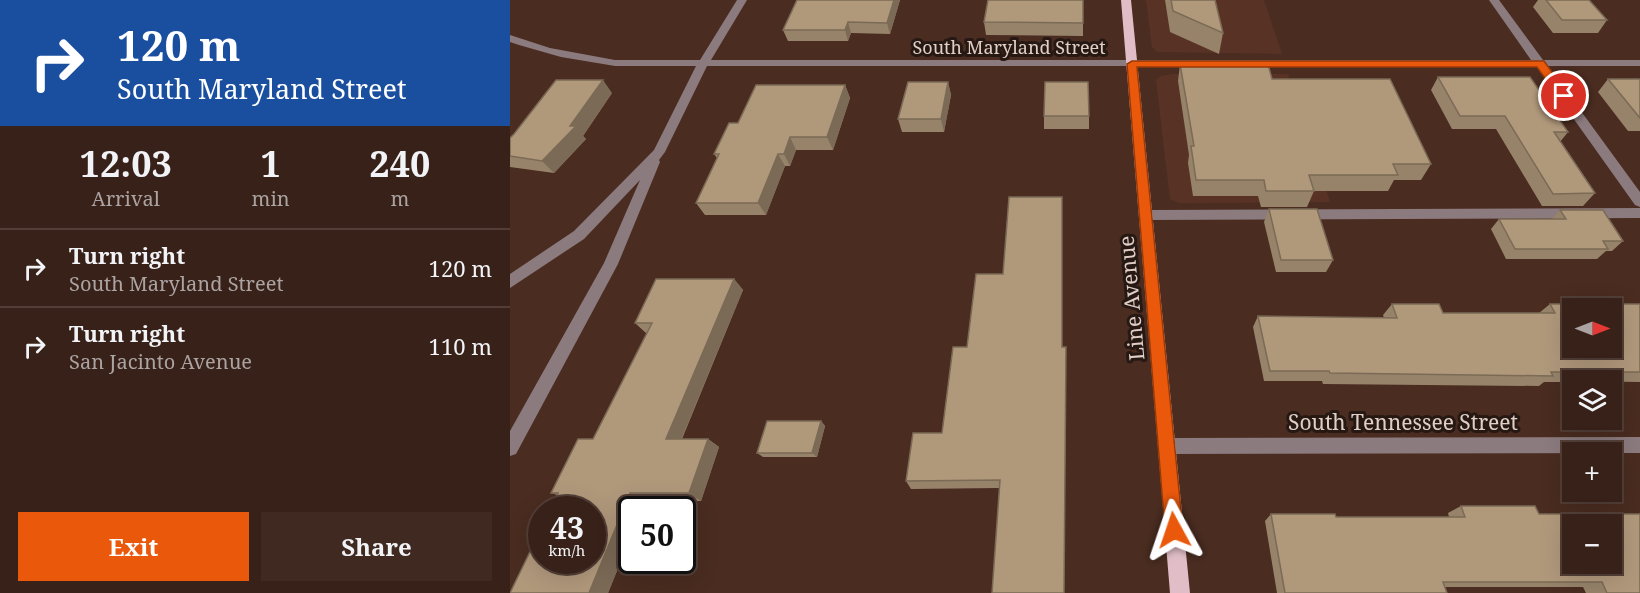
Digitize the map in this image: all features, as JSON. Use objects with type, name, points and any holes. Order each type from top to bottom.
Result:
[{"type":"main road","name":"Line Avenue","points":[[1126,0],[1180,593]]},
{"type":"street","points":[[510,448],[611,264],[659,152],[702,65],[742,0]]},
{"type":"street","points":[[1494,0],[1640,202]]},
{"type":"street","name":"South Maryland Street","points":[[510,38],[528,46],[569,56],[615,63],[702,65],[1640,63]]},
{"type":"street","points":[[510,282],[579,234],[659,152]]},
{"type":"street","points":[[1146,215],[1640,213]]},
{"type":"street","name":"South Tennessee Street","points":[[1167,446],[1640,445]]},
{"type":"shaded area","points":[[1146,0],[1264,0],[1282,54],[1157,52],[1152,47]]},
{"type":"shaded area","points":[[1172,74],[1288,74],[1330,202],[1179,203],[1170,199],[1156,80],[1161,76]]},
{"type":"building","points":[[797,0],[894,0],[887,23],[848,22],[845,30],[783,30]]},
{"type":"building","points":[[988,0],[1083,0],[1083,23],[984,22]]},
{"type":"building","points":[[1171,0],[1215,0],[1223,33],[1173,11]]},
{"type":"building","points":[[1546,0],[1589,0],[1607,20],[1562,20]]},
{"type":"building","points":[[1180,64],[1268,64],[1272,79],[1390,79],[1431,164],[1393,164],[1398,175],[1309,175],[1314,191],[1266,191],[1264,180],[1196,180],[1191,146],[1194,146]]},
{"type":"building","points":[[1438,77],[1530,77],[1568,132],[1554,132],[1595,193],[1553,194],[1505,116],[1460,116]]},
{"type":"building","points":[[1608,79],[1640,79],[1640,118]]},
{"type":"building","points":[[556,80],[603,80],[570,126],[576,126],[542,161],[510,156],[510,138]]},
{"type":"building","points":[[908,82],[948,82],[941,119],[898,119]]},
{"type":"building","points":[[1045,82],[1088,82],[1089,116],[1044,116]]},
{"type":"building","points":[[756,85],[845,85],[827,137],[790,137],[784,154],[778,154],[758,203],[696,203],[719,154],[714,154],[729,123],[738,123]]},
{"type":"building","points":[[1009,197],[1062,197],[1062,347],[1066,347],[1064,593],[992,593],[1000,480],[906,481],[913,433],[942,433],[953,347],[967,347],[976,274],[1003,274]]},
{"type":"building","points":[[1269,209],[1317,209],[1333,260],[1281,260]]},
{"type":"building","points":[[1560,210],[1603,210],[1623,241],[1603,241],[1608,249],[1515,249],[1499,219],[1566,219]]},
{"type":"building","points":[[656,279],[734,279],[666,439],[708,439],[689,493],[630,493],[629,496],[618,496],[618,522],[606,552],[606,496],[557,496],[558,493],[551,493],[578,439],[593,439],[652,323],[635,323]]},
{"type":"building","points":[[1392,304],[1439,304],[1443,313],[1555,313],[1550,304],[1562,304],[1562,358],[1622,358],[1622,304],[1640,304],[1640,372],[1562,370],[1562,372],[1551,372],[1553,376],[1270,371],[1258,316],[1397,318]]},
{"type":"building","points":[[767,421],[821,421],[812,453],[757,453]]},
{"type":"building","points":[[1461,506],[1535,506],[1539,514],[1562,514],[1562,574],[1622,574],[1622,514],[1640,514],[1640,593],[1607,593],[1602,582],[1443,582],[1447,593],[1285,593],[1271,514],[1335,514],[1336,517],[1465,517]]},
{"type":"building","points":[[528,556],[528,574],[597,574],[589,593],[510,593]]},
{"type":"route","points":[[1174,530],[1132,64],[1540,64],[1564,96]]}]
